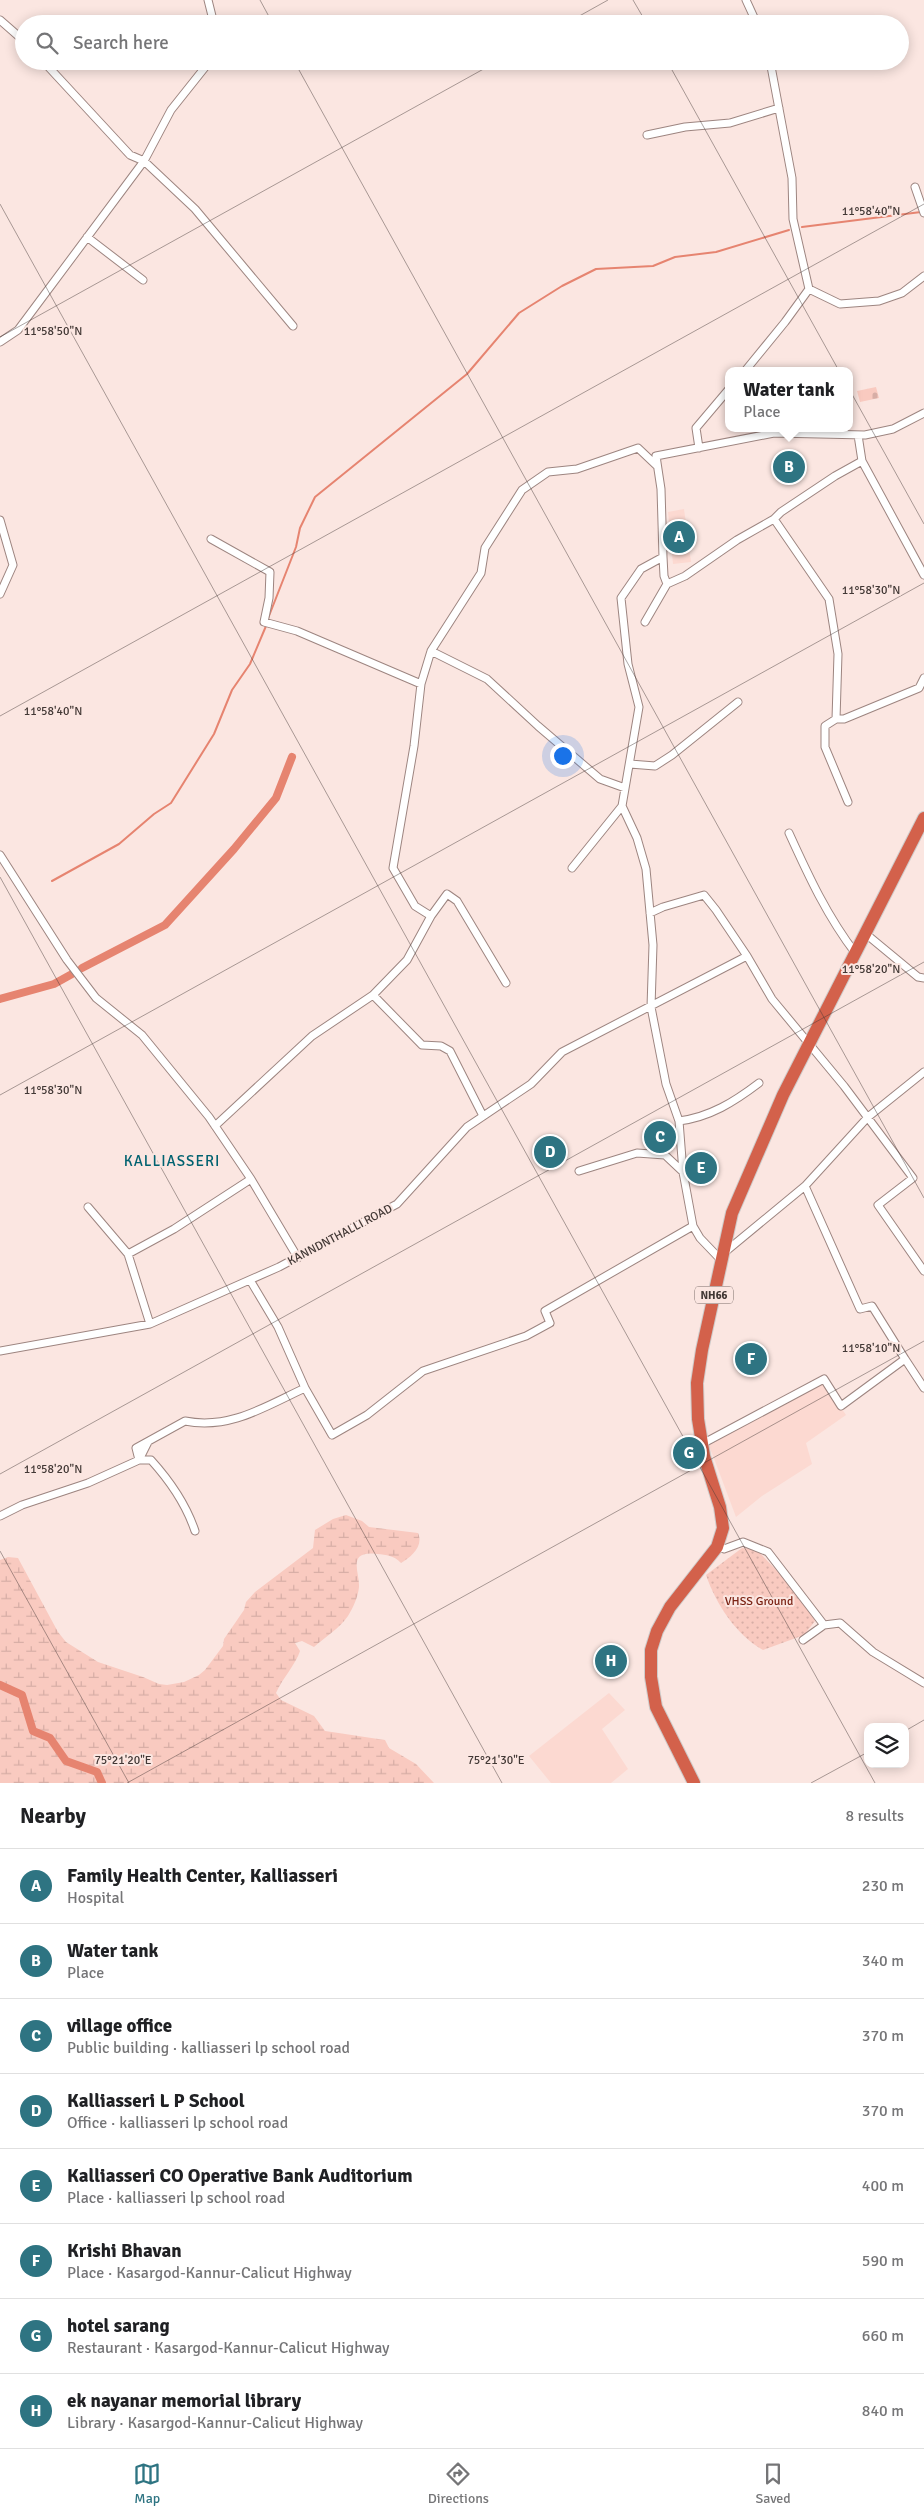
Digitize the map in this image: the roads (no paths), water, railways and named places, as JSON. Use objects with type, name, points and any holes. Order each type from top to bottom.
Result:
[{"type":"highway","name":"NH66","points":[[694,1783],[656,1707],[651,1677],[651,1650],[656,1631],[670,1607],[717,1546],[723,1528],[720,1507],[702,1444],[698,1419],[698,1384],[732,1213],[783,1095],[924,818]]},
{"type":"street","points":[[208,0],[212,15]]},
{"type":"street","points":[[746,0],[753,15]]},
{"type":"street","points":[[0,20],[15,33]]},
{"type":"street","points":[[51,70],[130,155],[144,160],[195,209],[293,326]]},
{"type":"street","points":[[0,342],[18,330],[144,160],[171,110],[203,70]]},
{"type":"street","points":[[748,367],[785,322],[808,289],[794,219],[792,178],[772,70]]},
{"type":"street","points":[[647,135],[684,127],[730,123],[779,108]]},
{"type":"street","points":[[915,187],[923,210]]},
{"type":"street","points":[[87,237],[143,280]]},
{"type":"street","points":[[808,289],[840,304],[878,301],[902,293],[924,276]]},
{"type":"street","points":[[698,448],[696,428],[725,395]]},
{"type":"street","points":[[667,584],[664,576],[661,489],[656,456],[774,433],[858,435],[893,429],[924,413]]},
{"type":"street","points":[[858,435],[862,461],[924,575]]},
{"type":"street","points":[[431,916],[415,906],[393,868],[414,746],[421,684],[431,651],[481,573],[485,548],[522,490],[548,472],[576,469],[638,448],[657,466]]},
{"type":"street","points":[[645,622],[667,584],[685,576],[737,540],[774,519],[781,512],[835,476],[862,461]]},
{"type":"street","points":[[774,519],[829,599],[838,654],[836,718]]},
{"type":"street","points":[[0,520],[13,565],[0,594]]},
{"type":"street","points":[[211,539],[270,572],[269,598],[264,622],[297,631],[421,684]]},
{"type":"street","points":[[572,868],[622,806],[639,707],[628,664],[621,598],[641,569],[663,557]]},
{"type":"street","points":[[431,651],[487,679],[600,779],[625,788]]},
{"type":"street","points":[[848,802],[825,747],[825,726],[836,718],[844,719],[920,688],[924,678]]},
{"type":"street","points":[[630,764],[655,766],[672,755],[738,702]]},
{"type":"street","points":[[622,806],[637,838],[646,869],[652,945],[651,1007],[666,1084],[679,1122],[682,1172],[693,1226],[700,1238],[722,1257],[805,1186],[868,1117],[924,1072]]},
{"type":"street","points":[[789,833],[812,883],[835,926],[856,954]]},
{"type":"street","points":[[0,855],[67,960],[96,998],[142,1035],[215,1126],[251,1179],[298,1258]]},
{"type":"street","points":[[215,1126],[312,1036],[373,994],[407,960],[431,916],[447,894],[457,901],[506,983]]},
{"type":"street","points":[[650,913],[663,907],[704,895],[716,910],[747,956],[772,999],[868,1117],[913,1178],[878,1204],[924,1271]]},
{"type":"street","points":[[866,934],[918,977],[924,978]]},
{"type":"street","name":"KANNDNTHALLI ROAD","points":[[0,1350],[150,1324],[298,1258],[397,1204],[467,1127],[531,1084],[562,1052],[747,956]]},
{"type":"street","points":[[373,994],[422,1045],[442,1046],[450,1051],[483,1116]]},
{"type":"street","points":[[679,1122],[699,1118],[724,1107],[759,1083]]},
{"type":"street","points":[[579,1171],[637,1153],[665,1155],[682,1172]]},
{"type":"street","points":[[128,1254],[174,1229],[251,1179]]},
{"type":"street","points":[[805,1186],[860,1309],[872,1306],[924,1388]]},
{"type":"street","points":[[88,1207],[128,1254],[150,1324]]},
{"type":"street","points":[[250,1280],[278,1327],[305,1388],[332,1435],[367,1415],[423,1371],[526,1336],[550,1323],[545,1311],[693,1226]]},
{"type":"street","points":[[702,1444],[824,1379],[841,1406],[905,1359]]},
{"type":"street","points":[[139,1460],[136,1448],[185,1421],[203,1425],[232,1422],[305,1388]]},
{"type":"street","points":[[0,1516],[22,1505],[88,1483],[139,1460],[151,1460],[168,1479],[189,1514],[195,1531]]},
{"type":"street","points":[[717,1546],[724,1549],[743,1542],[768,1552],[824,1625]]},
{"type":"street","points":[[803,1640],[824,1625],[840,1623],[873,1652],[924,1683]]},
{"type":"waterway","points":[[802,227],[921,212]]},
{"type":"waterway","points":[[267,621],[296,547],[300,528],[315,497],[467,374],[519,313],[562,286],[596,269],[653,266],[675,257],[716,252],[789,230]]},
{"type":"waterway","points":[[52,881],[119,844],[154,814],[171,803],[214,734],[232,690],[250,664],[266,626]]},
{"type":"waterway","points":[[82,968],[165,925],[234,849],[276,798],[292,757]]},
{"type":"waterway","points":[[0,999],[54,984],[72,974]]},
{"type":"waterway","points":[[0,1685],[22,1695],[33,1731],[50,1738],[66,1761],[97,1772],[102,1783]]},
{"type":"place","name":"Water tank","points":[[789,467]]},
{"type":"place","name":"Family Health Center, Kalliasseri","points":[[679,537]]},
{"type":"place","name":"village office","points":[[660,1137]]},
{"type":"place","name":"Kalliasseri L P School","points":[[550,1152]]},
{"type":"place","name":"Kalliasseri CO Operative Bank Auditorium","points":[[701,1168]]},
{"type":"place","name":"Krishi Bhavan","points":[[751,1359]]},
{"type":"place","name":"hotel sarang","points":[[689,1453]]},
{"type":"place","name":"ek nayanar memorial library","points":[[611,1661]]},
{"type":"district","name":"KALLIASSERI","points":[[172,1161]]},
{"type":"park label","name":"VHSS Ground","points":[[759,1601]]}]
